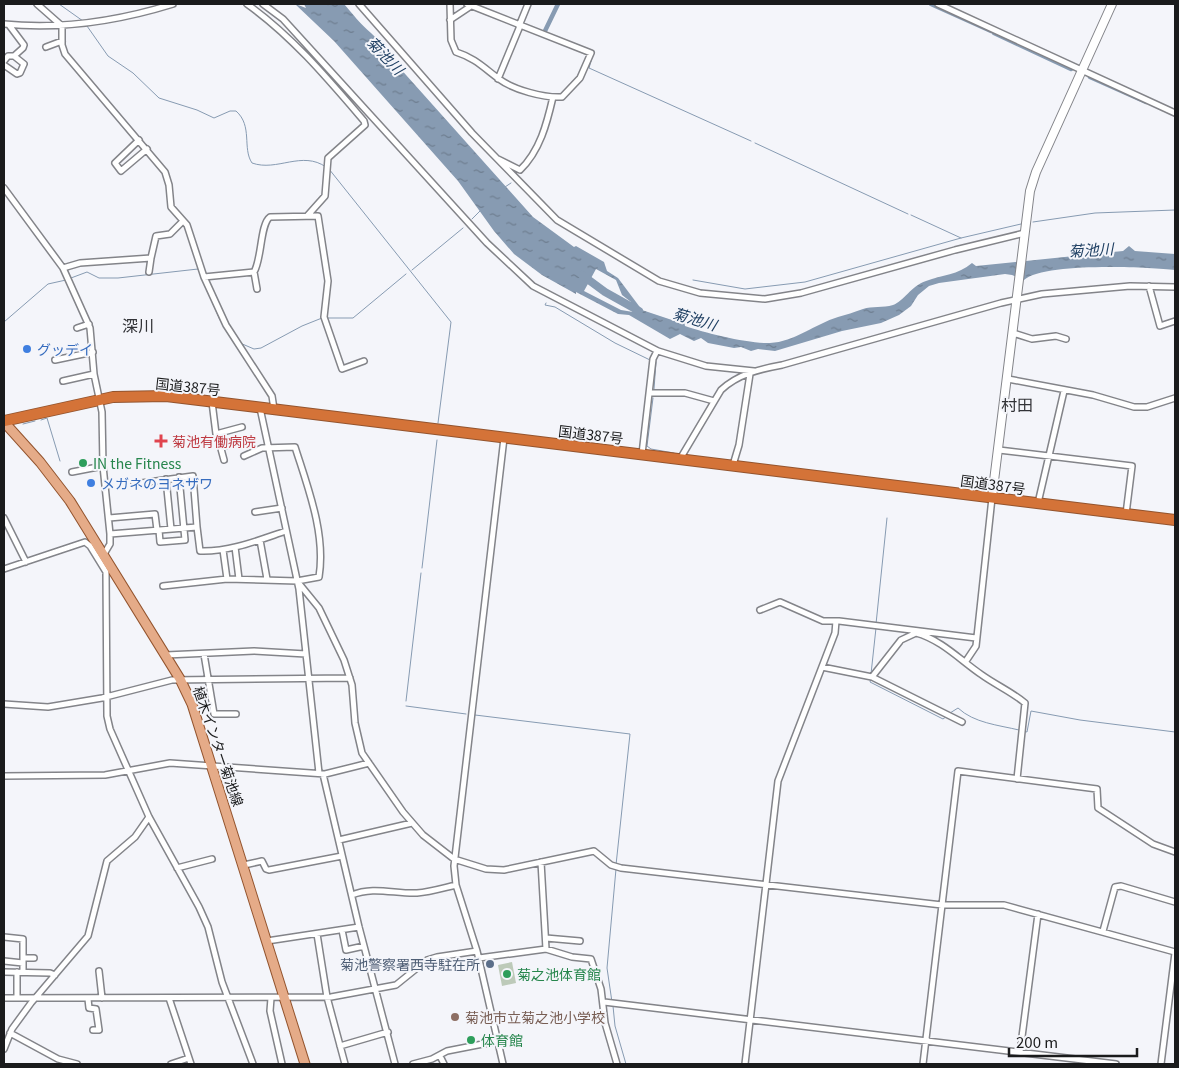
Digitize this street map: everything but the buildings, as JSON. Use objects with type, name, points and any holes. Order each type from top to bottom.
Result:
[{"type":"highway","name":"国道387号","points":[[4,421],[99,400],[149,396],[212,402],[1175,520]]},
{"type":"main road","name":"植木インター菊池線","points":[[4,421],[58,484],[180,679],[197,717],[305,1064]]},
{"type":"street","points":[[37,4],[62,26],[62,41],[65,54],[147,149],[164,172],[169,185],[171,207],[187,225],[204,277],[228,329],[272,396],[274,410]]},
{"type":"street","points":[[6,25],[62,26],[114,19],[173,4]]},
{"type":"street","points":[[247,4],[266,17],[299,48],[364,121],[365,125],[352,139],[329,156],[326,166],[325,196],[308,215]]},
{"type":"street","points":[[263,4],[283,19],[487,243],[521,275],[547,294],[657,351],[706,366],[752,372]]},
{"type":"street","points":[[359,4],[492,155],[542,206],[571,230],[659,281],[700,293],[765,299],[801,293],[955,250],[1025,233]]},
{"type":"street","points":[[450,4],[450,20],[451,40],[456,52],[468,55],[498,78],[515,88],[553,97],[562,97],[580,78],[590,53],[469,5],[450,20]]},
{"type":"street","points":[[498,78],[528,4]]},
{"type":"street","points":[[938,4],[1175,112]]},
{"type":"street","points":[[966,661],[976,646],[1029,194],[1036,172],[1112,4]]},
{"type":"street","points":[[6,25],[24,45],[14,56]]},
{"type":"street","points":[[46,47],[62,41]]},
{"type":"street","points":[[4,61],[8,56],[14,56],[24,64],[20,73],[17,74],[4,65]]},
{"type":"street","points":[[492,155],[516,170],[522,169],[540,141],[547,123],[553,97]]},
{"type":"street","points":[[139,140],[115,163],[121,171],[147,149]]},
{"type":"street","points":[[4,188],[63,268],[92,334],[94,374],[99,400],[110,534],[106,562],[107,716],[110,729],[149,817],[208,927],[216,964],[253,1064]]},
{"type":"street","points":[[257,289],[254,272],[261,253],[267,218],[273,216],[315,215],[320,218],[328,281],[324,316],[342,369],[364,362]]},
{"type":"street","points":[[149,272],[156,236],[170,234],[183,220]]},
{"type":"street","points":[[63,268],[80,263],[151,258]]},
{"type":"street","points":[[204,277],[254,272]]},
{"type":"street","points":[[1149,286],[1160,326],[1175,321]]},
{"type":"street","points":[[680,459],[714,401],[730,383],[752,372],[1017,300],[1055,292],[1149,286],[1175,287]]},
{"type":"street","points":[[78,328],[89,324]]},
{"type":"street","points":[[1013,333],[1032,338],[1056,336],[1066,340]]},
{"type":"street","points":[[642,454],[653,359],[657,351]]},
{"type":"street","points":[[55,360],[93,352]]},
{"type":"street","points":[[733,465],[739,445],[752,372]]},
{"type":"street","points":[[63,381],[94,374]]},
{"type":"street","points":[[1008,378],[1064,391],[1093,395],[1134,407],[1146,406],[1175,398]]},
{"type":"street","points":[[1038,504],[1064,391]]},
{"type":"street","points":[[650,393],[686,393],[714,401]]},
{"type":"street","points":[[212,402],[217,434],[224,460]]},
{"type":"street","points":[[260,408],[297,581],[321,773],[359,927],[396,1064]]},
{"type":"street","points":[[217,434],[242,427]]},
{"type":"street","points":[[503,1064],[479,958],[456,885],[454,859],[504,438]]},
{"type":"street","points":[[220,447],[248,440]]},
{"type":"street","points":[[163,586],[227,578],[297,581],[319,577],[320,544],[312,501],[295,447],[262,448],[244,456]]},
{"type":"street","points":[[999,450],[1132,466],[1126,514]]},
{"type":"street","points":[[72,472],[103,466]]},
{"type":"street","points":[[134,484],[193,476],[200,551],[223,550],[286,531]]},
{"type":"street","points":[[109,518],[155,514],[160,542],[185,540],[179,477]]},
{"type":"street","points":[[166,479],[171,529]]},
{"type":"street","points":[[254,512],[282,508]]},
{"type":"street","points":[[4,518],[26,562]]},
{"type":"street","points":[[110,534],[197,527]]},
{"type":"street","points":[[260,540],[267,579]]},
{"type":"street","points":[[4,568],[85,542],[106,562]]},
{"type":"street","points":[[235,547],[239,579]]},
{"type":"street","points":[[223,550],[227,578]]},
{"type":"street","points":[[297,581],[319,608],[344,660],[350,678],[352,708],[360,746],[368,763],[412,823],[433,843],[454,859],[486,869],[504,870],[594,851],[611,866],[621,868],[942,905],[1004,905],[1103,931],[1175,953],[1161,1064]]},
{"type":"street","points":[[760,610],[780,602],[823,621],[976,638]]},
{"type":"street","points":[[745,1064],[778,781],[835,633],[836,621]]},
{"type":"street","points":[[872,677],[901,640],[916,632],[926,636],[966,661],[980,674],[1025,703],[1017,779]]},
{"type":"street","points":[[165,655],[254,651],[306,654]]},
{"type":"street","points":[[204,654],[214,714],[236,714]]},
{"type":"street","points":[[822,667],[872,677],[962,722]]},
{"type":"street","points":[[4,704],[48,707],[107,697],[160,682],[180,679],[308,680],[350,678]]},
{"type":"street","points":[[4,776],[90,776],[170,763],[321,773],[368,763]]},
{"type":"street","points":[[923,1064],[958,771],[1097,789],[1098,808],[1153,844],[1175,852]]},
{"type":"street","points":[[4,1049],[7,1037],[35,998],[88,936],[107,861],[135,837],[149,817]]},
{"type":"street","points":[[338,840],[412,823]]},
{"type":"street","points":[[244,865],[262,861],[268,870],[342,856]]},
{"type":"street","points":[[177,868],[212,859]]},
{"type":"street","points":[[541,862],[546,949]]},
{"type":"street","points":[[352,895],[360,892],[385,890],[416,893],[456,885]]},
{"type":"street","points":[[1103,931],[1115,887],[1121,886],[1175,902]]},
{"type":"street","points":[[1020,1052],[1038,914]]},
{"type":"street","points":[[267,941],[359,927]]},
{"type":"street","points":[[342,930],[346,950],[364,946]]},
{"type":"street","points":[[317,934],[327,997],[345,1064]]},
{"type":"street","points":[[4,937],[23,939],[23,960],[17,998]]},
{"type":"street","points":[[546,938],[580,941]]},
{"type":"street","points":[[479,958],[546,949],[572,957],[591,959],[599,979],[604,1002],[605,1023],[617,1064]]},
{"type":"street","points":[[4,998],[327,997],[396,985],[432,958],[477,951]]},
{"type":"street","points":[[4,961],[34,958]]},
{"type":"street","points":[[99,971],[102,998]]},
{"type":"street","points":[[4,972],[50,973],[55,975]]},
{"type":"street","points":[[169,998],[192,1064]]},
{"type":"street","points":[[271,998],[270,1011],[282,1064]]},
{"type":"street","points":[[88,999],[89,1008],[96,1009],[99,1030],[93,1030]]},
{"type":"street","points":[[604,1002],[750,1022],[1116,1064]]},
{"type":"street","points":[[340,1046],[388,1032]]},
{"type":"street","points":[[7,1037],[58,1059],[77,1064]]},
{"type":"street","points":[[414,1064],[440,1056],[447,1051],[498,1042]]},
{"type":"street","points":[[440,1056],[444,1064]]},
{"type":"street","points":[[171,1064],[189,1058]]},
{"type":"green space","name":"菊之池体育館","points":[[512,962],[516,983],[502,986],[498,965]]},
{"type":"water","points":[[295,4],[306,8],[304,4],[344,4],[386,48],[398,66],[533,217],[574,247],[576,246],[604,262],[607,271],[618,278],[642,310],[681,323],[684,321],[685,326],[704,332],[751,342],[779,342],[838,317],[866,308],[893,305],[921,283],[956,272],[972,263],[976,266],[1123,251],[1129,246],[1135,251],[1175,254],[1175,270],[1120,267],[1073,268],[1035,274],[1024,280],[1005,274],[939,283],[929,286],[918,295],[911,306],[899,315],[881,323],[842,331],[775,351],[758,349],[751,351],[741,347],[734,348],[708,343],[701,338],[694,341],[680,334],[670,339],[629,315],[618,314],[576,292],[576,294],[542,275],[514,254],[494,231],[458,181],[334,41]],"holes":[[[596,269],[616,280],[622,295],[631,302],[630,308],[633,312],[621,310],[584,291]]]},
{"type":"waterway","points":[[59,4],[83,21]]},
{"type":"waterway","points":[[544,33],[558,4]]},
{"type":"waterway","points":[[931,4],[991,31]]},
{"type":"waterway","points":[[87,26],[108,56],[133,73],[159,98],[197,110],[214,118],[230,111],[236,111],[244,123],[249,157],[252,163],[271,165],[308,160],[326,167]]},
{"type":"waterway","points":[[994,33],[1071,69]]},
{"type":"waterway","points":[[584,48],[594,51],[589,68],[751,141]]},
{"type":"waterway","points":[[1090,77],[1146,102]]},
{"type":"waterway","points":[[553,106],[555,100]]},
{"type":"waterway","points":[[755,143],[908,214]]},
{"type":"waterway","points":[[522,172],[528,165]]},
{"type":"waterway","points":[[329,169],[451,322],[438,423]]},
{"type":"waterway","points":[[505,187],[511,183]]},
{"type":"waterway","points":[[472,219],[481,210]]},
{"type":"waterway","points":[[1033,222],[1095,213],[1175,210]]},
{"type":"waterway","points":[[911,215],[961,238]]},
{"type":"waterway","points":[[693,280],[745,289],[805,282],[961,238],[1021,224]]},
{"type":"waterway","points":[[412,270],[463,228]]},
{"type":"waterway","points":[[71,278],[87,272],[99,278],[118,278],[198,269],[220,320]]},
{"type":"waterway","points":[[327,318],[353,318],[406,274]]},
{"type":"waterway","name":"菊池川","points":[[582,275],[605,292],[639,311]]},
{"type":"waterway","points":[[4,322],[48,284],[66,280]]},
{"type":"waterway","points":[[546,303],[545,305],[555,307],[615,343],[650,360]]},
{"type":"waterway","points":[[240,343],[254,349],[261,348],[302,326],[322,318]]},
{"type":"waterway","points":[[654,389],[656,362]]},
{"type":"waterway","points":[[653,398],[647,446],[651,449],[674,453]]},
{"type":"waterway","points":[[41,420],[47,418],[60,461]]},
{"type":"waterway","points":[[23,424],[35,421]]},
{"type":"waterway","points":[[422,568],[437,440]]},
{"type":"waterway","points":[[876,624],[887,518]]},
{"type":"waterway","points":[[406,701],[421,573]]},
{"type":"waterway","points":[[871,674],[876,628]]},
{"type":"waterway","points":[[871,678],[870,682],[943,719],[947,716]]},
{"type":"waterway","points":[[406,706],[466,714]]},
{"type":"waterway","points":[[950,713],[958,708],[979,720],[1019,730]]},
{"type":"waterway","points":[[1023,731],[1027,732],[1031,711],[1080,720],[1175,732]]},
{"type":"waterway","points":[[475,715],[630,734],[616,865]]},
{"type":"waterway","points":[[612,1002],[607,968],[616,869]]},
{"type":"waterway","points":[[613,1006],[615,1026],[626,1064]]},
{"type":"place","name":"グッデイ","points":[[27,349]]},
{"type":"place","name":"菊池有働病院","points":[[161,441]]},
{"type":"place","name":"IN the Fitness","points":[[83,463]]},
{"type":"place","name":"メガネのヨネザワ","points":[[91,483]]},
{"type":"place","name":"菊池警察署西寺駐在所","points":[[490,964]]},
{"type":"place","name":"菊之池体育館","points":[[507,974]]},
{"type":"place","name":"菊池市立菊之池小学校","points":[[455,1017]]},
{"type":"place","name":"体育館","points":[[471,1040]]},
{"type":"district","name":"深川","points":[[138,325]]},
{"type":"district","name":"村田","points":[[1017,404]]}]
